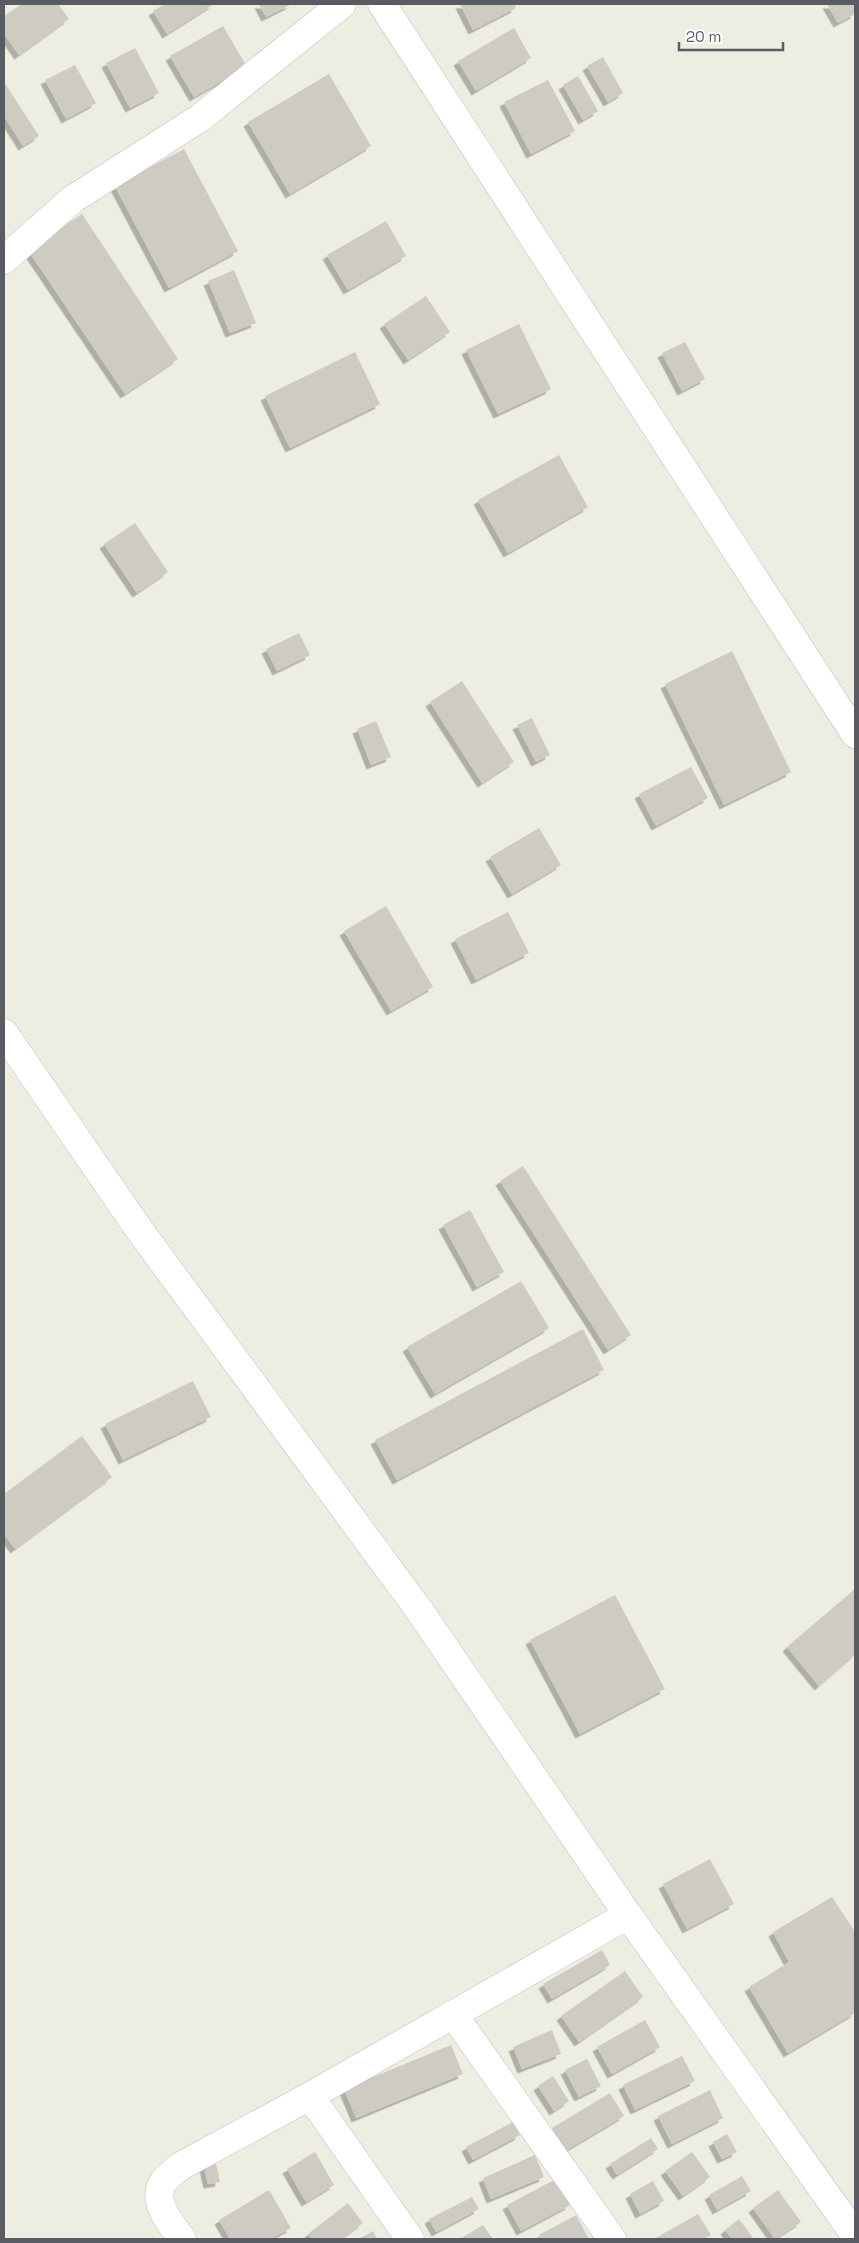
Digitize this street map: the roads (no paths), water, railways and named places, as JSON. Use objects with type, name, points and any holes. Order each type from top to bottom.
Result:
[{"type":"street","points":[[4,260],[73,199],[125,164],[200,118],[342,4]]},
{"type":"street","points":[[382,4],[855,734]]},
{"type":"street","points":[[4,1033],[138,1228],[419,1610],[628,1915],[855,2236]]},
{"type":"street","points":[[182,2239],[163,2210],[159,2197],[163,2182],[178,2168],[310,2096],[628,1915]]},
{"type":"street","points":[[453,2014],[612,2239]]},
{"type":"street","points":[[310,2096],[410,2239]]}]
